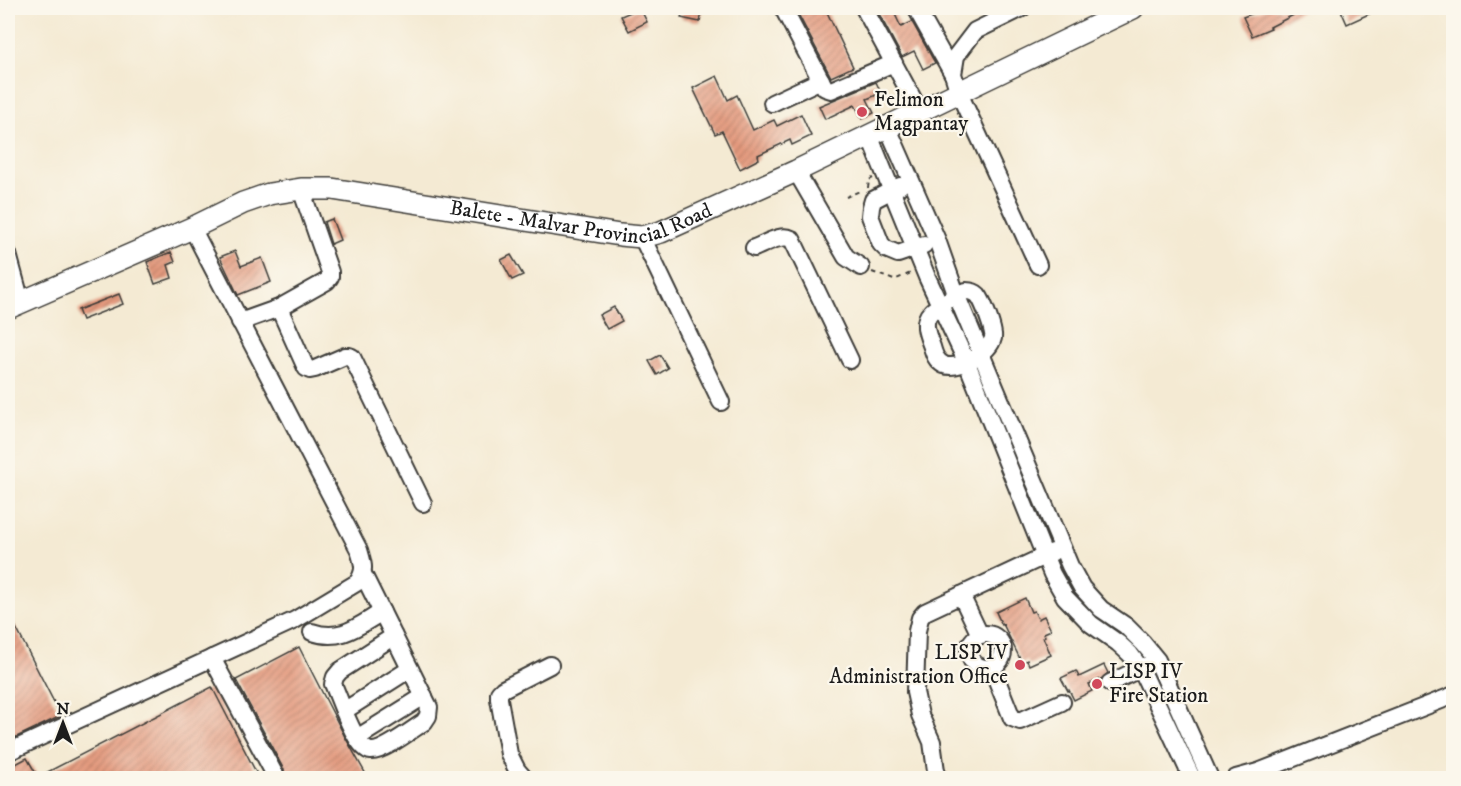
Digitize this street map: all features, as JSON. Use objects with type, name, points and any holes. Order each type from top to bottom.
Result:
[{"type":"main road","name":"Balete - Malvar Provincial Road","points":[[14,305],[192,228],[243,203],[269,194],[302,189],[332,189],[620,235],[642,237],[661,232],[796,171],[919,110],[956,84],[1133,8]]},
{"type":"street","points":[[783,8],[825,88],[831,90],[894,63]]},
{"type":"street","points":[[864,8],[919,110]]},
{"type":"street","points":[[916,8],[956,84],[1038,265]]},
{"type":"street","points":[[956,84],[956,56],[975,31],[1022,8]]},
{"type":"street","points":[[772,103],[821,80]]},
{"type":"street","points":[[878,130],[912,181],[937,240],[956,294],[1070,566],[1082,588],[1101,609],[1126,626],[1157,660],[1210,778]]},
{"type":"street","points":[[878,130],[891,190],[967,363],[1052,574],[1065,597],[1091,624],[1119,643],[1141,669],[1192,778]]},
{"type":"street","points":[[796,171],[846,257],[861,267]]},
{"type":"street","points":[[912,181],[873,200],[870,216],[881,244],[898,254],[937,240]]},
{"type":"street","points":[[240,322],[279,308],[327,281],[330,277],[302,189]]},
{"type":"street","points":[[192,228],[359,550],[363,574],[394,636],[410,669],[424,696],[357,738],[333,684],[335,677],[339,671],[394,636]]},
{"type":"street","points":[[642,237],[721,402]]},
{"type":"street","points":[[754,248],[781,237],[792,240],[850,360]]},
{"type":"street","points":[[8,254],[14,305]]},
{"type":"street","points":[[956,294],[931,312],[926,324],[935,357],[940,363],[952,366],[967,363],[981,353]]},
{"type":"street","points":[[279,308],[306,368],[315,369],[345,356],[352,357],[423,503]]},
{"type":"street","points":[[937,778],[932,742],[920,715],[915,692],[917,631],[920,618],[925,612],[1062,547]]},
{"type":"street","points":[[8,752],[295,620],[358,582],[363,574]]},
{"type":"street","points":[[961,595],[980,635]]},
{"type":"street","points":[[312,632],[334,636],[382,612]]},
{"type":"street","points":[[355,627],[366,653]]},
{"type":"street","points":[[980,635],[993,635],[1003,645],[1002,659],[992,668],[978,668],[969,657],[970,644],[980,635]]},
{"type":"street","points":[[212,658],[275,775]]},
{"type":"street","points":[[1110,682],[1157,660]]},
{"type":"street","points":[[524,778],[509,754],[499,693],[502,689],[550,665]]},
{"type":"street","points":[[992,668],[1012,718],[1015,720],[1020,721],[1062,702]]},
{"type":"street","points":[[345,711],[410,669]]},
{"type":"street","points":[[1236,778],[1258,772],[1454,695]]},
{"type":"path","points":[[861,267],[894,280],[924,267]]},
{"type":"building","points":[[640,8],[647,22],[629,31],[621,16]]},
{"type":"building","points":[[683,8],[702,12],[700,22],[681,18]]},
{"type":"building","points":[[795,8],[825,8],[853,67],[831,77]]},
{"type":"building","points":[[876,8],[892,8],[901,27],[912,22],[935,63],[923,69],[914,51],[902,57]]},
{"type":"building","points":[[1267,8],[1307,8],[1252,36],[1243,17]]},
{"type":"building","points":[[1340,8],[1382,8],[1347,24]]},
{"type":"building","points":[[717,76],[728,100],[737,95],[753,130],[774,120],[777,126],[801,114],[811,136],[792,145],[790,140],[758,155],[759,159],[740,169],[722,131],[715,134],[693,88]]},
{"type":"building","points":[[876,82],[881,93],[867,99],[874,113],[862,119],[855,105],[825,119],[819,106]]},
{"type":"building","points":[[332,219],[340,240],[331,244],[324,222]]},
{"type":"building","points":[[235,251],[241,266],[262,258],[271,282],[238,295],[220,257]]},
{"type":"building","points":[[171,252],[175,262],[168,265],[172,278],[155,284],[147,262]]},
{"type":"building","points":[[511,255],[523,275],[512,280],[501,260]]},
{"type":"building","points":[[119,294],[123,304],[82,320],[78,310]]},
{"type":"building","points":[[614,307],[622,321],[607,329],[599,315]]},
{"type":"building","points":[[660,355],[668,368],[657,375],[649,361]]},
{"type":"building","points":[[1025,598],[1031,612],[1034,611],[1038,619],[1044,616],[1051,630],[1044,633],[1043,637],[1051,655],[1029,665],[1027,660],[1022,663],[996,612]]},
{"type":"building","points":[[8,612],[61,716],[8,741]]},
{"type":"building","points":[[299,647],[368,778],[285,778],[284,770],[236,680]]},
{"type":"building","points":[[1104,665],[1108,673],[1089,684],[1092,691],[1074,700],[1061,678],[1076,671],[1079,677]]},
{"type":"building","points":[[212,687],[259,778],[14,778],[8,768],[27,758],[38,777]]},
{"type":"place","name":"Felimon Magpantay","points":[[862,112]]},
{"type":"place","name":"LISP IV Administration Office","points":[[1020,665]]},
{"type":"place","name":"LISP IV Fire Station","points":[[1097,684]]}]
